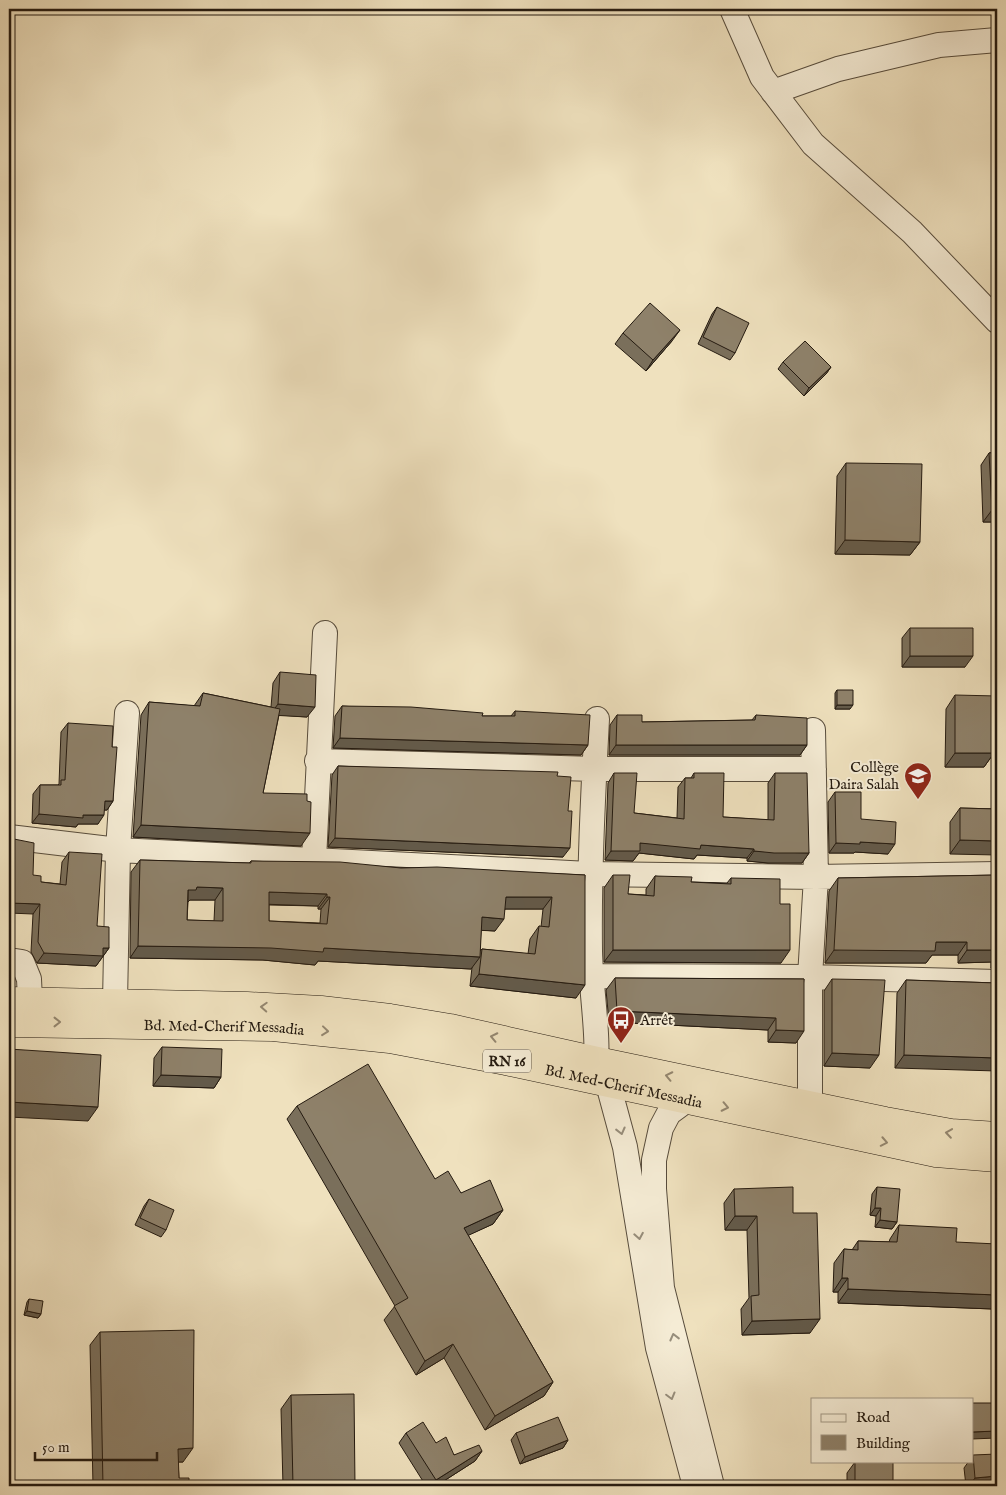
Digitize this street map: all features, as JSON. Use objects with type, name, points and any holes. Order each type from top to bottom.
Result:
[{"type":"highway","name":"Bd. Med-Cherif Messadia","points":[[19,1000],[322,1010],[450,1028],[600,1076],[688,1099],[936,1152],[997,1158]]},
{"type":"highway","name":"Bd. Med-Cherif Messadia","points":[[9,1022],[203,1025],[318,1031],[390,1039],[506,1061],[600,1076],[810,1106],[951,1134],[997,1136]]},
{"type":"street","points":[[732,9],[762,77],[813,144],[912,232],[997,321]]},
{"type":"street","points":[[773,92],[838,69],[939,45],[997,40]]},
{"type":"street","points":[[314,860],[317,761],[325,633]]},
{"type":"street","points":[[115,1002],[118,850],[127,713]]},
{"type":"street","points":[[597,719],[589,874],[590,976],[600,1076],[625,1147],[658,1348],[695,1486]]},
{"type":"street","points":[[810,1106],[810,977],[816,877],[813,730]]},
{"type":"street","points":[[317,761],[594,769],[814,769]]},
{"type":"street","points":[[9,837],[118,850],[589,874],[816,877],[997,874]]},
{"type":"street","points":[[9,960],[22,962],[27,970],[19,1000]]},
{"type":"street","points":[[590,976],[810,977],[997,982]]},
{"type":"street","points":[[688,1099],[669,1113],[661,1128],[654,1160],[654,1189],[662,1288],[712,1486]]},
{"type":"building","points":[[650,303],[680,330],[653,360],[623,333]]},
{"type":"building","points":[[717,307],[749,323],[735,353],[703,337]]},
{"type":"building","points":[[805,341],[831,367],[809,388],[783,362]]},
{"type":"building","points":[[997,452],[997,510],[992,510],[989,453]]},
{"type":"building","points":[[846,463],[922,464],[920,542],[845,540]]},
{"type":"building","points":[[910,628],[973,628],[973,656],[910,656]]},
{"type":"building","points":[[280,672],[316,675],[315,707],[278,704]]},
{"type":"building","points":[[837,690],[853,690],[853,705],[837,705]]},
{"type":"building","points":[[203,693],[280,709],[263,793],[307,794],[307,801],[311,802],[310,833],[141,825],[149,702],[200,706]]},
{"type":"building","points":[[955,695],[997,696],[997,726],[994,726],[994,753],[955,753]]},
{"type":"building","points":[[342,706],[411,707],[483,713],[482,716],[515,716],[515,711],[590,715],[588,745],[340,738]]},
{"type":"building","points":[[617,715],[642,715],[642,722],[755,720],[756,715],[807,718],[807,745],[616,745]]},
{"type":"building","points":[[68,723],[113,726],[112,747],[117,747],[113,801],[105,801],[104,815],[83,815],[83,818],[39,814],[40,785],[61,785],[61,780],[65,780]]},
{"type":"building","points":[[338,766],[558,772],[557,776],[571,777],[568,811],[572,811],[570,848],[335,838]]},
{"type":"building","points":[[614,773],[637,773],[634,813],[684,819],[685,778],[694,778],[694,773],[724,773],[723,817],[774,820],[775,773],[807,773],[809,853],[774,853],[754,851],[754,849],[701,845],[700,849],[640,843],[640,851],[611,851]]},
{"type":"building","points":[[835,792],[861,792],[861,819],[896,822],[895,844],[836,843]]},
{"type":"building","points":[[960,808],[997,809],[997,841],[960,840]]},
{"type":"building","points":[[9,838],[34,843],[33,875],[41,876],[41,882],[66,885],[69,852],[102,854],[97,926],[109,927],[109,948],[103,948],[103,956],[44,953],[38,942],[40,904],[9,903]]},
{"type":"building","points":[[140,860],[251,863],[251,861],[340,862],[401,868],[437,867],[585,875],[585,985],[479,974],[482,949],[535,954],[539,926],[549,927],[552,897],[506,897],[504,919],[482,917],[480,957],[324,948],[323,952],[271,948],[138,946]],"holes":[[[197,887],[223,888],[223,921],[187,920],[188,890],[196,890]],[[269,892],[327,894],[327,897],[330,897],[327,924],[269,921]]]},
{"type":"building","points":[[613,875],[630,875],[628,894],[654,896],[655,876],[692,877],[691,882],[731,884],[731,878],[780,879],[780,904],[790,904],[790,950],[613,950]]},
{"type":"building","points":[[997,875],[997,950],[967,950],[967,942],[936,942],[935,951],[834,950],[838,878]]},
{"type":"building","points":[[615,978],[804,979],[804,1031],[776,1030],[776,1018],[617,1011]]},
{"type":"building","points":[[832,979],[885,980],[879,1055],[832,1053]]},
{"type":"building","points":[[906,980],[997,983],[997,1058],[904,1055]]},
{"type":"building","points":[[162,1047],[222,1049],[221,1077],[161,1075]]},
{"type":"building","points":[[9,1049],[101,1055],[98,1107],[9,1102]]},
{"type":"building","points":[[368,1064],[435,1179],[448,1171],[461,1193],[490,1180],[503,1210],[464,1228],[553,1382],[495,1416],[453,1344],[425,1361],[394,1306],[408,1298],[297,1106]]},
{"type":"building","points":[[793,1187],[793,1213],[817,1213],[820,1319],[752,1321],[751,1296],[759,1295],[757,1216],[735,1216],[734,1189]]},
{"type":"building","points":[[877,1187],[900,1189],[897,1222],[880,1220],[881,1208],[875,1208]]},
{"type":"building","points":[[149,1199],[174,1210],[166,1230],[140,1218]]},
{"type":"building","points":[[899,1225],[957,1228],[956,1242],[997,1244],[997,1295],[848,1289],[848,1278],[842,1278],[844,1249],[858,1250],[858,1241],[897,1242]]},
{"type":"building","points":[[29,1299],[43,1301],[41,1314],[27,1311]]},
{"type":"building","points":[[194,1330],[193,1448],[178,1449],[179,1478],[189,1478],[189,1486],[103,1486],[100,1332]]},
{"type":"building","points":[[354,1394],[355,1486],[293,1486],[291,1395]]},
{"type":"building","points":[[974,1403],[997,1403],[997,1431],[974,1432]]},
{"type":"building","points":[[558,1417],[568,1440],[525,1457],[516,1433]]},
{"type":"building","points":[[423,1422],[436,1443],[446,1437],[454,1455],[479,1445],[482,1451],[436,1480],[406,1433]]},
{"type":"building","points":[[997,1454],[997,1476],[975,1478],[974,1455]]},
{"type":"building","points":[[855,1462],[893,1462],[893,1486],[855,1486]]},
{"type":"place","name":"Collège Daira Salah","points":[[918,800]]},
{"type":"place","name":"Arrêt","points":[[621,1044]]}]
